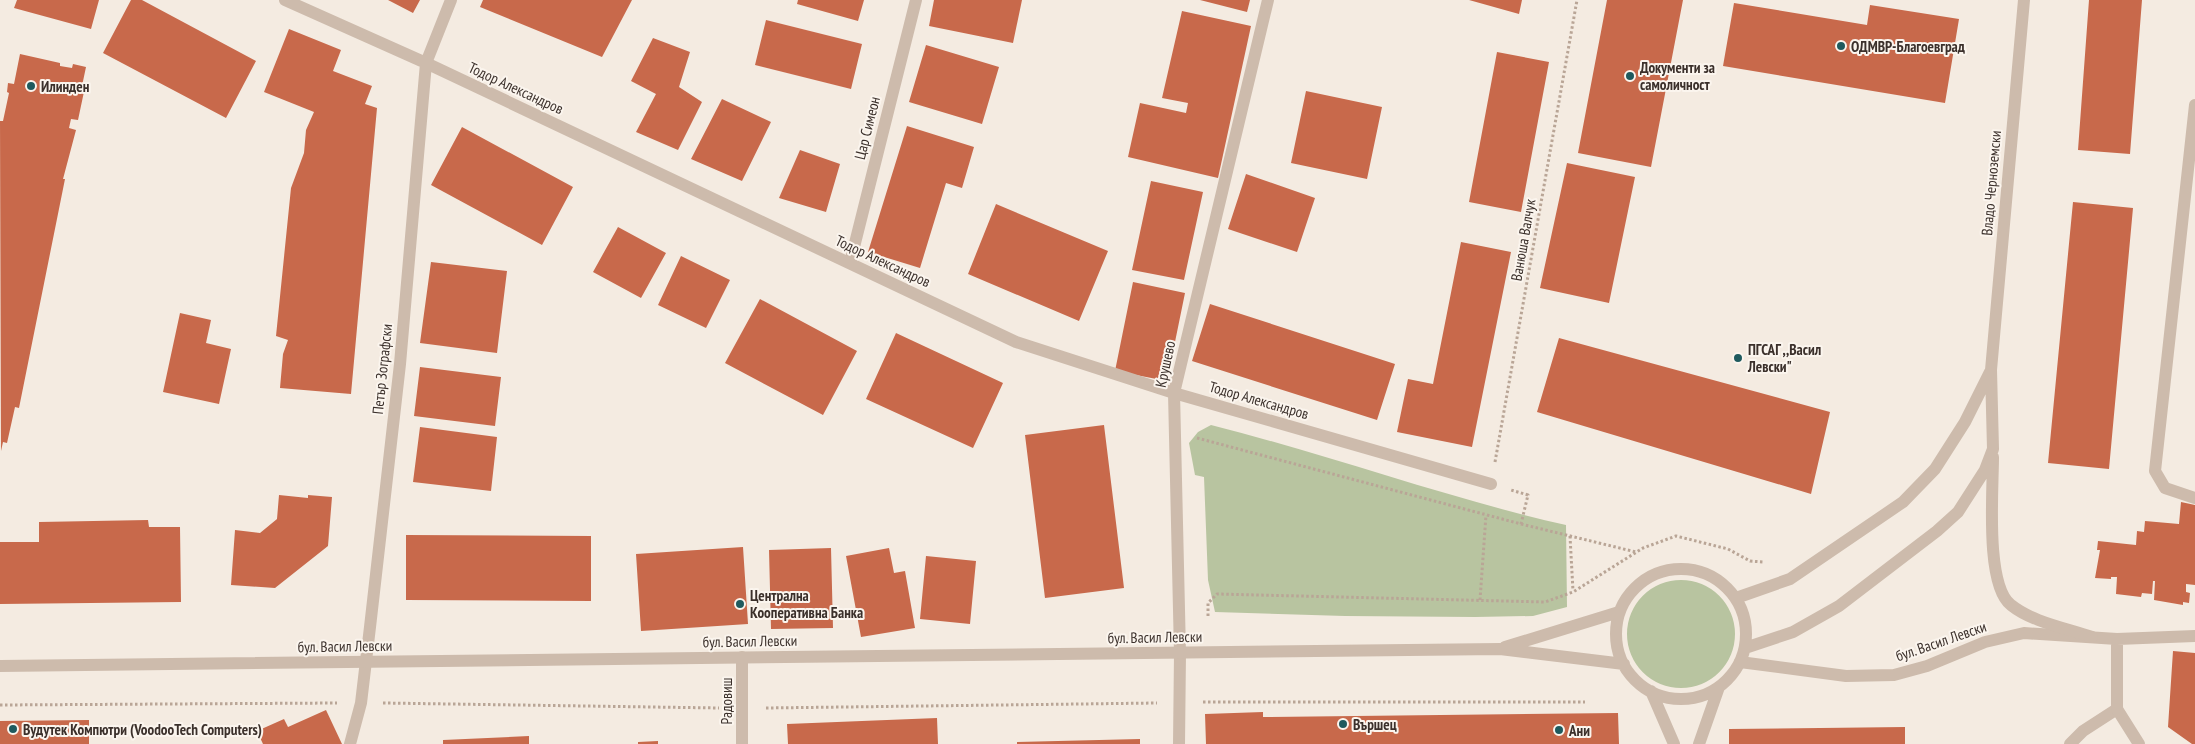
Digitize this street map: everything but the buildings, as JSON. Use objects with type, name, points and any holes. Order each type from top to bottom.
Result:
[{"type":"street","name":"Тодор Александров","points":[[285,0],[426,64],[1016,342],[1174,392],[1491,484]]},
{"type":"street","name":"Петър Зографски","points":[[350,744],[361,703],[400,364],[426,64],[451,0]]},
{"type":"street","name":"Цар Симеон","points":[[850,263],[916,0]]},
{"type":"street","name":"Крушево","points":[[1179,744],[1180,652],[1174,392],[1268,0]]},
{"type":"street","name":"Владо Черноземски","points":[[1991,370],[2024,0]]},
{"type":"street","points":[[2195,105],[2155,471],[2165,488],[2195,498]]},
{"type":"street","points":[[1991,370],[1994,556],[1995,574],[2002,596],[2017,610],[2092,637],[2117,640],[2195,636]]},
{"type":"street","points":[[1736,598],[1790,579],[1903,502],[1935,469],[1965,422],[1991,370]]},
{"type":"street","points":[[1745,648],[1793,632],[1818,619],[1839,606],[1937,531],[1958,512],[1972,492],[1985,470],[1993,449]]},
{"type":"street","points":[[1684,568],[1704,572],[1722,583],[1736,598],[1744,614],[1745,648],[1732,676],[1720,686],[1703,695],[1686,699],[1668,697],[1651,691],[1635,680],[1624,664],[1618,647],[1616,629],[1620,612],[1629,593],[1645,579],[1663,571],[1684,568]]},
{"type":"street","name":"бул. Васил Левски","points":[[1500,649],[1620,612]]},
{"type":"street","name":"бул. Васил Левски","points":[[1740,662],[1846,676],[1894,674],[1927,666],[1985,642],[2024,633],[2092,637]]},
{"type":"street","points":[[2117,640],[2117,709],[2140,744]]},
{"type":"street","name":"бул. Васил Левски","points":[[0,666],[1500,649],[1624,664]]},
{"type":"street","name":"Радовиш","points":[[742,657],[742,744]]},
{"type":"street","points":[[1699,744],[1720,686]]},
{"type":"street","points":[[1651,691],[1674,744]]},
{"type":"street","points":[[2070,744],[2083,731],[2117,709]]},
{"type":"path","name":"Ванюша Валчук","points":[[1491,484],[1577,0]]},
{"type":"path","points":[[1174,432],[1486,515],[1636,552]]},
{"type":"path","points":[[1491,484],[1528,495],[1521,524]]},
{"type":"path","points":[[1480,600],[1486,515]]},
{"type":"path","points":[[1570,536],[1573,592]]},
{"type":"path","points":[[1208,616],[1208,602],[1217,594],[1545,602],[1573,592],[1636,552],[1676,536],[1728,549],[1750,561],[1772,562]]},
{"type":"path","points":[[0,705],[361,703],[742,709],[1179,702],[1585,702]]},
{"type":"green space","points":[[1211,425],[1300,449],[1477,502],[1566,525],[1567,607],[1533,616],[1475,617],[1215,612],[1208,580],[1204,477],[1195,475],[1189,443],[1198,432]]},
{"type":"green space","points":[[1681,580],[1702,584],[1719,596],[1731,613],[1735,634],[1731,655],[1719,672],[1702,684],[1681,688],[1660,684],[1643,672],[1631,655],[1627,634],[1631,613],[1643,596],[1660,584]]},
{"type":"place","name":"ОДМВР-Благоевград","points":[[1841,46]]},
{"type":"place","name":"Документи за самоличност","points":[[1630,76]]},
{"type":"place","name":"Илинден","points":[[31,86]]},
{"type":"place","name":"ПГСАГ ,,Васил Левски\"","points":[[1738,358]]},
{"type":"place","name":"Централна Кооперативна Банка","points":[[740,604]]},
{"type":"place","name":"Вършец","points":[[1343,724]]},
{"type":"place","name":"Вудутек Компютри (VoodooTech Computers)","points":[[13,729]]},
{"type":"place","name":"Ани","points":[[1559,730]]}]
